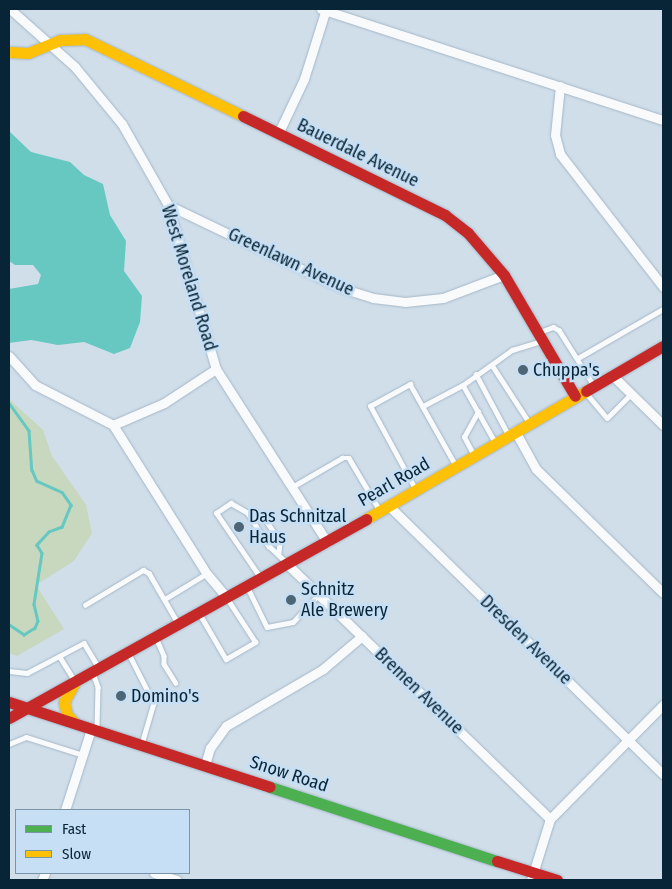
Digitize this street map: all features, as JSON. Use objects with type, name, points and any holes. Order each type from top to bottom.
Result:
[{"type":"main road","name":"Bauerdale Avenue","points":[[9,52],[28,53],[51,43],[72,37],[85,39],[445,215],[468,233],[504,275],[539,338],[584,391]]},
{"type":"main road","name":"Pearl Road","points":[[9,718],[327,542],[456,465],[663,346]]},
{"type":"main road","points":[[75,682],[64,702],[67,715],[75,723]]},
{"type":"main road","name":"Snow Road","points":[[9,702],[205,765],[533,876],[557,880]]},
{"type":"street","name":"West Moreland Road","points":[[10,9],[51,43],[122,124],[168,205],[216,369],[327,542]]},
{"type":"street","points":[[278,134],[304,79],[324,9],[663,120]]},
{"type":"street","points":[[560,86],[555,135],[560,154],[570,170],[663,287]]},
{"type":"street","name":"Greenlawn Avenue","points":[[168,205],[341,288],[373,298],[405,302],[443,298],[504,275]]},
{"type":"street","points":[[9,356],[35,385],[113,425],[207,574],[226,597]]},
{"type":"street","points":[[113,425],[164,403],[216,369]]},
{"type":"street","points":[[613,376],[663,425]]},
{"type":"street","points":[[512,433],[536,468],[663,593]]},
{"type":"street","name":"Dresden Avenue","points":[[384,508],[663,774]]},
{"type":"street","name":"Bremen Avenue","points":[[287,564],[550,819]]},
{"type":"street","points":[[205,765],[215,740],[226,726],[323,669],[362,636]]},
{"type":"street","points":[[533,876],[550,819],[627,739],[663,705]]},
{"type":"street","points":[[65,809],[83,755],[94,729]]},
{"type":"street","points":[[157,874],[177,880]]},
{"type":"lane","points":[[578,358],[663,309]]},
{"type":"lane","points":[[423,406],[463,385],[512,350],[556,328],[578,358],[584,391],[607,418],[632,393]]},
{"type":"lane","points":[[492,365],[529,423]]},
{"type":"lane","points":[[476,374],[512,433]]},
{"type":"lane","points":[[415,489],[370,406],[410,384],[456,465]]},
{"type":"lane","points":[[463,385],[496,442]]},
{"type":"lane","points":[[474,455],[464,437],[478,412]]},
{"type":"lane","points":[[292,487],[342,458],[349,458],[384,508]]},
{"type":"lane","points":[[260,578],[216,512],[231,503],[248,513],[262,514],[280,542],[279,553]]},
{"type":"lane","points":[[248,513],[269,546],[279,553],[287,564]]},
{"type":"lane","points":[[85,605],[141,570],[149,573],[179,624]]},
{"type":"lane","points":[[165,600],[207,574]]},
{"type":"lane","points":[[246,586],[267,627],[293,622],[318,595]]},
{"type":"lane","points":[[200,612],[226,659],[255,642],[226,597]]},
{"type":"lane","points":[[155,637],[176,684]]},
{"type":"lane","points":[[9,670],[27,673],[84,643],[95,670],[98,687],[99,718],[94,729]]},
{"type":"lane","points":[[128,652],[154,703],[142,745]]},
{"type":"lane","points":[[60,656],[75,682]]},
{"type":"lane","points":[[9,744],[26,737],[83,755]]},
{"type":"shaded area","points":[[9,131],[31,152],[70,162],[84,175],[103,184],[110,215],[126,241],[124,271],[142,296],[140,322],[130,348],[114,354],[84,342],[58,345],[31,340],[9,343],[9,289],[38,284],[41,275],[33,265],[15,265],[9,261]]},
{"type":"shaded area","points":[[9,399],[43,430],[52,456],[86,505],[92,533],[74,561],[36,585],[64,629],[17,656],[9,653]]},
{"type":"waterway","points":[[9,403],[29,431],[32,470],[37,481],[62,492],[71,505],[62,527],[49,532],[37,545],[42,553],[34,604],[38,621],[35,628],[24,635],[9,625]]},
{"type":"traffic: fast","points":[[270,787],[497,861]]},
{"type":"traffic: slow","points":[[9,52],[28,53],[61,40],[85,39],[243,116]]},
{"type":"traffic: slow","points":[[366,519],[586,391]]},
{"type":"traffic: slow","points":[[75,682],[64,702],[67,715],[75,723]]},
{"type":"traffic: jam","points":[[243,116],[445,215],[468,233],[504,275],[575,396]]},
{"type":"traffic: jam","points":[[586,391],[663,346]]},
{"type":"traffic: jam","points":[[9,718],[366,519]]},
{"type":"traffic: jam","points":[[9,702],[270,787]]},
{"type":"traffic: jam","points":[[497,861],[557,880]]},
{"type":"place","name":"Chuppa's","points":[[523,370]]},
{"type":"place","name":"Das Schnitzal Haus","points":[[239,527]]},
{"type":"place","name":"Schnitz Ale Brewery","points":[[291,600]]},
{"type":"place","name":"Domino's","points":[[121,696]]}]
